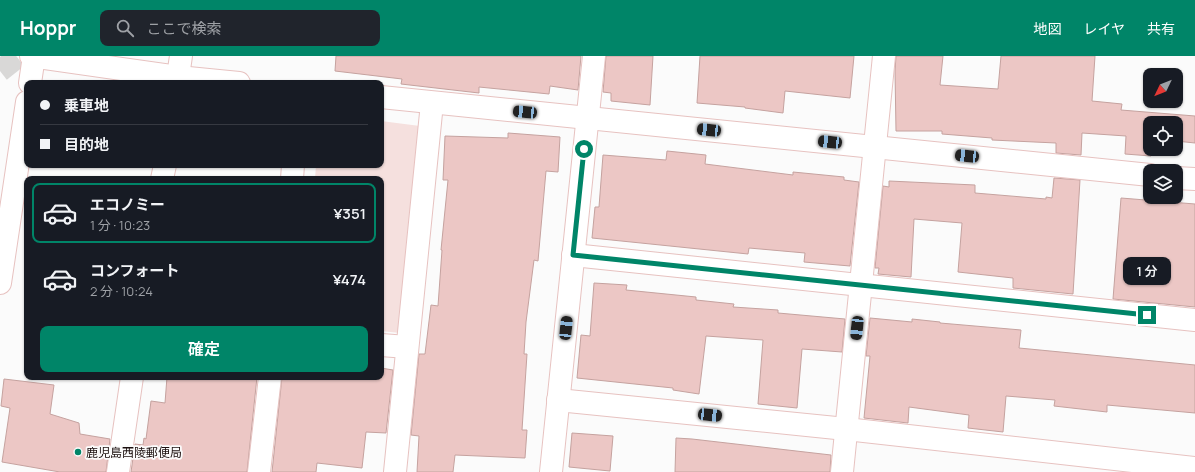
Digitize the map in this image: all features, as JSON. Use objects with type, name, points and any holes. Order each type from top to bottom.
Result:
[{"type":"street","points":[[30,80],[33,56],[179,72],[223,80]]},
{"type":"street","points":[[551,472],[594,56]]},
{"type":"street","points":[[842,472],[884,56]]},
{"type":"street","points":[[384,97],[1143,174]]},
{"type":"street","points":[[395,472],[432,102]]},
{"type":"street","points":[[0,283],[24,122]]},
{"type":"street","points":[[1183,178],[1195,179]]},
{"type":"street","points":[[573,255],[1195,320]]},
{"type":"street","points":[[384,345],[407,347]]},
{"type":"street","points":[[118,472],[132,380]]},
{"type":"street","points":[[259,472],[270,380]]},
{"type":"street","points":[[558,400],[846,429],[1195,468]]},
{"type":"shaded area","points":[[384,121],[420,126],[400,333],[384,331],[384,176],[315,176],[316,168],[384,168]]},
{"type":"building","points":[[336,56],[581,56],[578,90],[550,86],[549,94],[479,87],[479,93],[401,84],[402,79],[335,71]]},
{"type":"building","points":[[606,56],[653,56],[650,105],[611,101],[611,93],[603,92]]},
{"type":"building","points":[[700,56],[854,56],[850,98],[785,91],[783,113],[745,107],[697,103]]},
{"type":"building","points":[[896,56],[943,56],[940,85],[998,89],[1001,56],[1095,56],[1092,101],[1122,104],[1121,110],[1195,116],[1195,143],[1183,142],[1183,116],[1143,116],[1143,155],[1125,154],[1126,136],[1082,133],[1081,155],[1056,153],[1056,143],[992,140],[992,138],[942,134],[942,131],[896,131]]},
{"type":"building","points":[[508,133],[560,137],[558,172],[546,171],[538,261],[534,260],[526,322],[524,354],[527,354],[522,430],[527,430],[525,458],[455,455],[453,472],[417,472],[419,436],[411,435],[419,354],[425,354],[431,305],[438,306],[441,250],[448,180],[443,180],[445,136],[508,138]]},
{"type":"building","points":[[667,151],[706,155],[705,164],[793,175],[793,172],[844,177],[844,180],[859,182],[850,266],[804,262],[805,253],[749,248],[748,254],[592,238],[595,207],[599,207],[603,155],[666,160]]},
{"type":"building","points":[[1054,178],[1080,180],[1073,294],[1013,288],[1013,278],[958,272],[962,223],[914,219],[911,277],[878,274],[879,268],[875,268],[883,186],[889,187],[889,181],[975,185],[975,193],[1046,199],[1046,197],[1052,198]]},
{"type":"building","points":[[1121,198],[1143,200],[1143,204],[1195,204],[1195,307],[1113,299]]},
{"type":"building","points":[[594,283],[627,285],[626,290],[696,297],[696,300],[734,304],[733,307],[778,310],[778,313],[845,319],[842,352],[802,349],[797,408],[758,404],[763,340],[706,336],[699,394],[673,390],[673,388],[577,378],[581,335],[590,336]]},
{"type":"building","points":[[870,318],[912,322],[912,319],[1021,330],[1019,348],[1195,365],[1195,413],[1107,405],[1107,412],[1054,406],[1055,400],[1006,396],[1003,432],[968,428],[969,415],[909,407],[908,423],[864,418],[870,356],[866,356]]},
{"type":"building","points":[[384,368],[393,370],[386,433],[366,432],[362,468],[317,463],[316,472],[272,472],[282,380],[384,380]]},
{"type":"building","points":[[4,379],[54,385],[50,414],[79,423],[80,434],[110,439],[106,472],[60,472],[2,462],[10,408],[1,406]]},
{"type":"building","points":[[167,380],[257,380],[247,472],[131,472],[135,444],[143,445],[144,438],[146,439],[151,401],[165,403]]},
{"type":"building","points":[[572,433],[613,436],[610,471],[569,467]]},
{"type":"building","points":[[676,438],[831,455],[830,472],[675,472]]},
{"type":"tunnel","points":[[0,71],[19,56]]},
{"type":"place","name":"鹿児島西陵郵便局","points":[[78,452]]},
{"type":"route","points":[[584,149],[573,255],[1147,315]]}]
